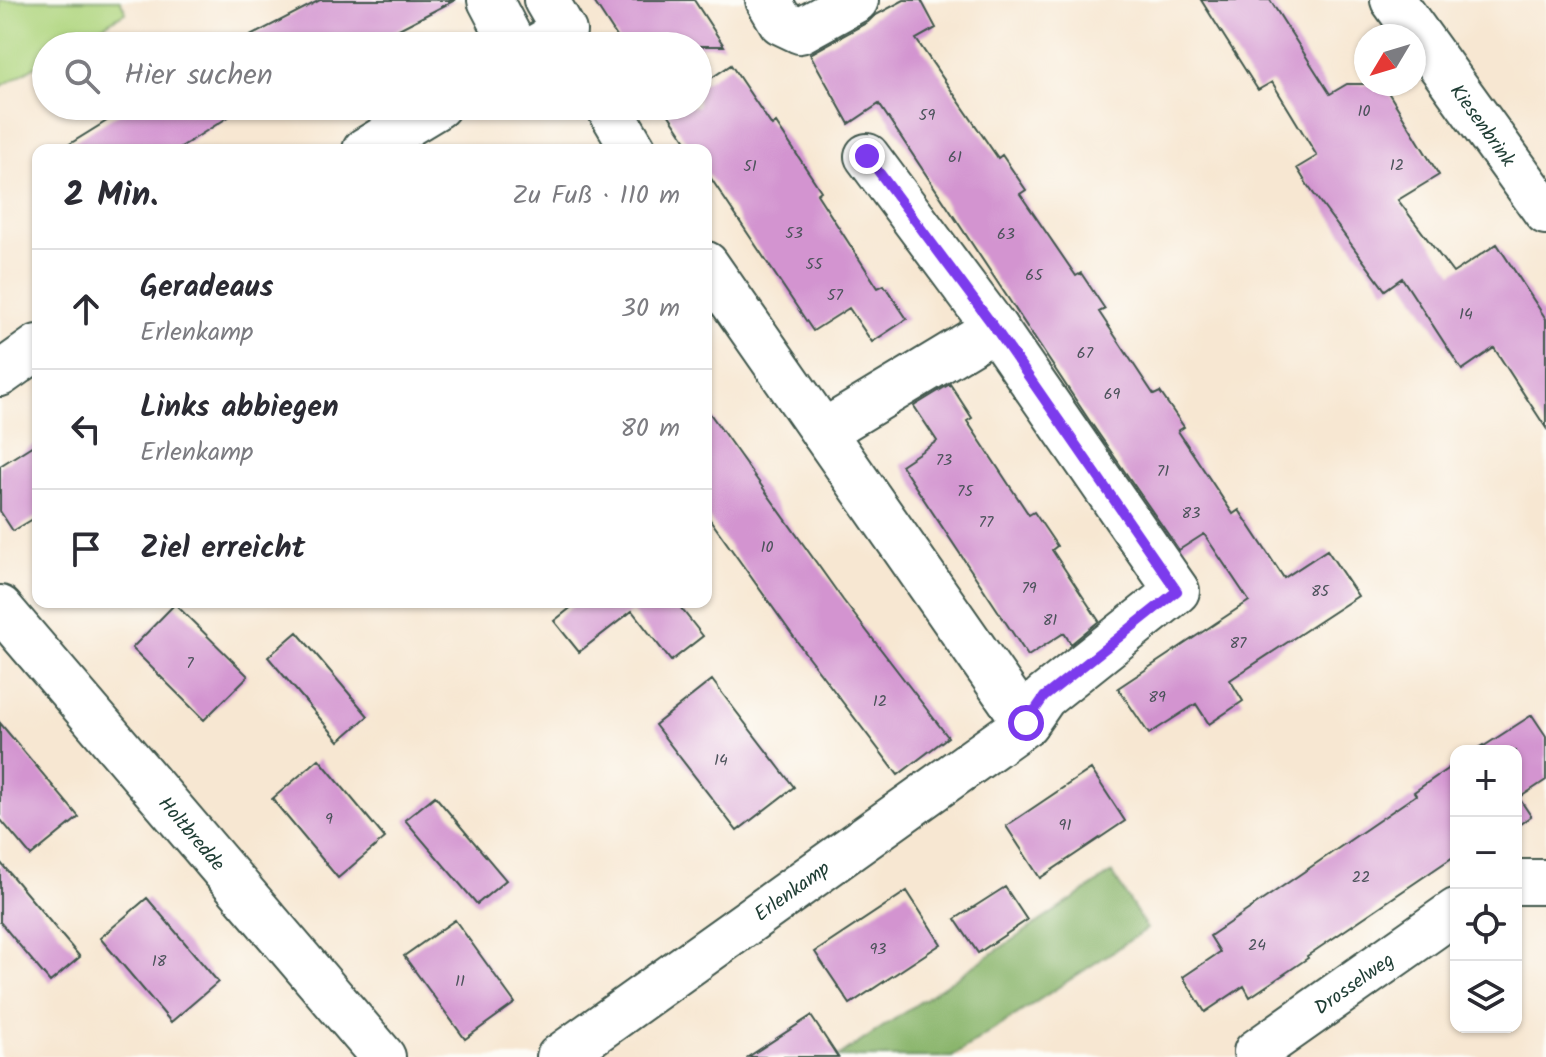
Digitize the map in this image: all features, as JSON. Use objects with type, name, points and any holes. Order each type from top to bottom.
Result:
[{"type":"street","points":[[490,0],[507,32]]},
{"type":"street","points":[[768,0],[781,22],[800,31],[856,0]]},
{"type":"street","name":"Kiesenbrink","points":[[1393,0],[1546,212]]},
{"type":"street","points":[[375,144],[415,120]]},
{"type":"street","points":[[616,120],[630,144]]},
{"type":"street","name":"Erlenkamp","points":[[559,1057],[1026,723],[1044,697],[1177,591],[995,328],[867,156]]},
{"type":"street","points":[[712,273],[1026,723]]},
{"type":"street","points":[[823,432],[995,328]]},
{"type":"street","points":[[0,374],[32,351]]},
{"type":"street","name":"Holtbredde","points":[[0,608],[383,1057]]},
{"type":"street","points":[[1522,882],[1546,882]]},
{"type":"street","name":"Drosselweg","points":[[1260,1057],[1256,1052],[1450,915]]},
{"type":"green space","points":[[0,0],[120,0],[126,12],[92,32],[32,32],[32,68],[0,87]]},
{"type":"green space","points":[[1112,873],[1147,929],[952,1057],[838,1057]]},
{"type":"building","points":[[320,0],[455,0],[393,32],[258,32]]},
{"type":"building","points":[[593,0],[694,0],[724,46],[712,46],[712,32],[614,32]]},
{"type":"building","points":[[904,0],[921,0],[936,28],[916,39],[998,158],[1002,155],[1026,190],[1020,194],[1076,276],[1081,273],[1105,309],[1099,312],[1154,395],[1160,392],[1184,427],[1178,431],[1233,514],[1239,510],[1284,578],[1327,550],[1358,596],[1230,680],[1243,701],[1209,724],[1196,704],[1149,734],[1118,688],[1249,601],[1204,534],[1179,550],[879,104],[849,124],[810,54]]},
{"type":"building","points":[[1201,0],[1270,0],[1330,94],[1347,84],[1354,84],[1354,96],[1390,96],[1439,175],[1398,200],[1453,273],[1497,244],[1546,319],[1546,428],[1494,348],[1462,370],[1402,278],[1385,290],[1297,168],[1317,156],[1272,82],[1258,90]]},
{"type":"building","points":[[731,65],[772,126],[776,123],[821,191],[817,194],[878,288],[884,285],[907,319],[872,342],[849,308],[813,331],[712,180],[712,144],[688,144],[672,120],[712,120],[712,78]]},
{"type":"building","points":[[108,120],[224,120],[186,144],[70,144]]},
{"type":"building","points":[[950,384],[972,418],[967,421],[1029,515],[1034,512],[1057,546],[1052,550],[1099,621],[1071,644],[1064,633],[1028,656],[901,465],[937,441],[914,406]]},
{"type":"building","points":[[712,416],[843,600],[948,737],[898,775],[712,522]]},
{"type":"building","points":[[32,446],[32,520],[13,531],[0,511],[0,466]]},
{"type":"building","points":[[171,608],[179,608],[248,676],[204,720],[132,648]]},
{"type":"building","points":[[570,608],[681,608],[703,636],[671,661],[632,611],[579,652],[554,621]]},
{"type":"building","points":[[297,632],[368,716],[339,741],[268,657]]},
{"type":"building","points":[[712,680],[794,787],[737,831],[655,725]]},
{"type":"building","points":[[1532,715],[1546,736],[1546,780],[1522,796],[1522,745],[1486,745]]},
{"type":"building","points":[[0,723],[79,817],[31,856],[0,819]]},
{"type":"building","points":[[319,759],[385,838],[338,878],[272,799]]},
{"type":"building","points":[[1450,767],[1450,859],[1250,997],[1244,986],[1205,1012],[1183,977],[1220,952],[1210,936],[1416,795],[1414,792]]},
{"type":"building","points":[[1091,769],[1125,821],[1040,878],[1006,826]]},
{"type":"building","points":[[435,796],[506,880],[477,904],[405,820]]},
{"type":"building","points":[[1522,802],[1531,816],[1522,823]]},
{"type":"building","points":[[0,862],[80,957],[50,982],[0,922]]},
{"type":"building","points":[[1005,887],[1027,920],[978,953],[955,919]]},
{"type":"building","points":[[907,891],[941,944],[850,1004],[815,952]]},
{"type":"building","points":[[147,898],[218,982],[171,1022],[100,938]]},
{"type":"building","points":[[455,920],[515,1003],[465,1039],[404,956]]},
{"type":"building","points":[[811,1016],[838,1057],[748,1057]]},
{"type":"route","points":[[867,156],[995,328],[1177,591],[1044,697],[1026,723]]}]
